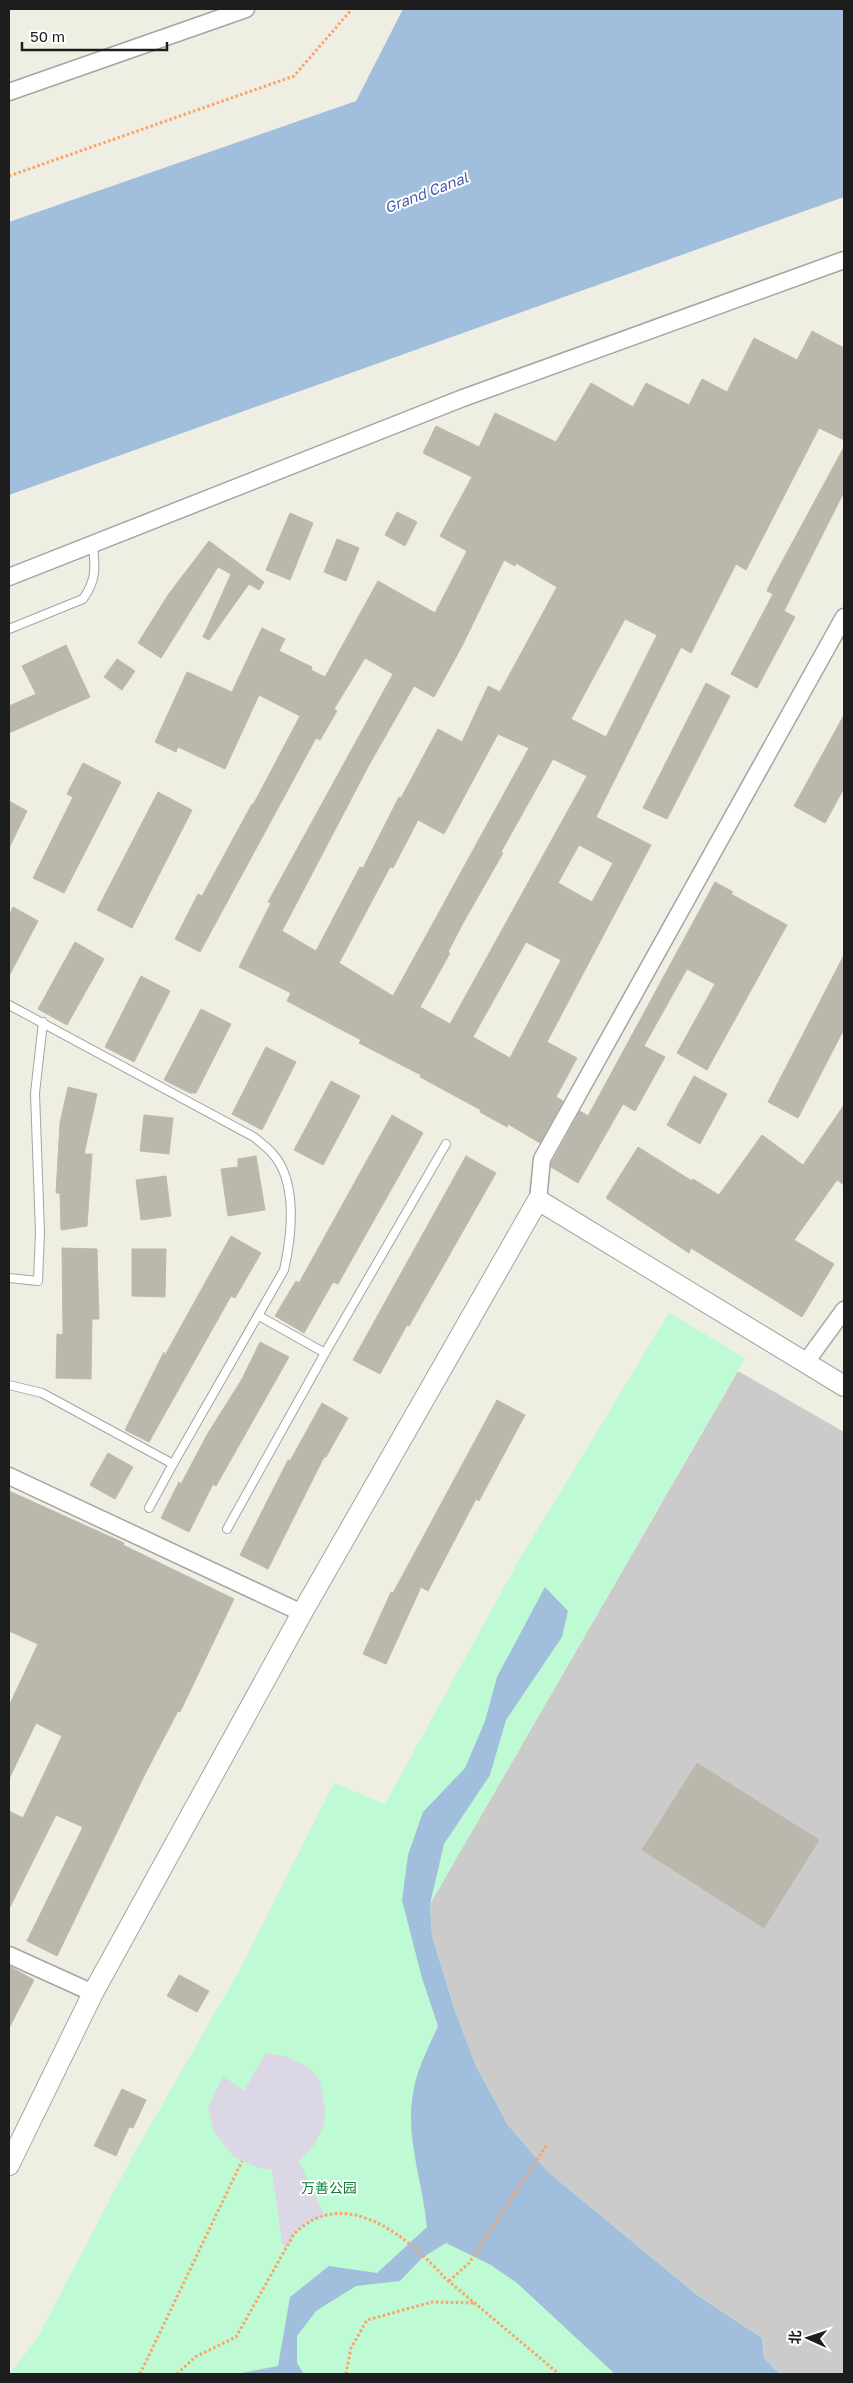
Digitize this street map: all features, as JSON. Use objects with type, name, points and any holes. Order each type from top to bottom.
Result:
[{"type":"street","points":[[9,92],[246,9]]},
{"type":"street","points":[[9,578],[463,398],[844,260]]},
{"type":"street","points":[[9,2165],[93,1993],[302,1613],[538,1200],[542,1159],[844,617]]},
{"type":"street","points":[[538,1200],[844,1386]]},
{"type":"street","points":[[806,1362],[844,1310]]},
{"type":"street","points":[[9,1476],[302,1613]]},
{"type":"street","points":[[9,1955],[93,1993]]},
{"type":"lane","points":[[9,629],[83,599],[90,589],[95,573],[93,544]]},
{"type":"lane","points":[[9,1006],[43,1022],[126,1070],[254,1137],[273,1154],[285,1176],[291,1205],[290,1241],[284,1270],[172,1464],[149,1508]]},
{"type":"lane","points":[[9,1278],[38,1281],[40,1232],[36,1093],[43,1022]]},
{"type":"lane","points":[[227,1529],[325,1353],[446,1144]]},
{"type":"lane","points":[[259,1316],[325,1353]]},
{"type":"lane","points":[[9,1385],[42,1393],[172,1464]]},
{"type":"path","points":[[9,176],[294,76],[352,9]]},
{"type":"path","points":[[449,2281],[469,2263],[546,2146]]},
{"type":"path","points":[[140,2374],[242,2161]]},
{"type":"path","points":[[177,2374],[194,2357],[236,2336],[294,2234],[305,2223],[315,2218],[339,2213],[360,2215],[400,2236],[432,2263],[449,2281],[559,2374]]},
{"type":"path","points":[[346,2374],[351,2348],[367,2320],[432,2302],[475,2303]]},
{"type":"shaded area","points":[[738,1371],[844,1432],[844,2374],[780,2374],[764,2358],[762,2338],[697,2295],[548,2172],[508,2125],[476,2066],[454,2008],[432,1936],[430,1904]]},
{"type":"shaded area","points":[[266,2053],[288,2057],[310,2068],[320,2082],[325,2109],[324,2124],[315,2144],[299,2161],[325,2216],[305,2223],[294,2234],[286,2248],[282,2243],[272,2170],[256,2167],[233,2156],[213,2130],[208,2108],[223,2076],[244,2091]]},
{"type":"green space","name":"万善公园","points":[[669,1313],[745,1358],[430,1904],[432,1936],[454,2008],[476,2066],[508,2125],[548,2172],[697,2295],[762,2338],[764,2358],[780,2374],[10,2374],[39,2335],[130,2161],[239,1971],[334,1783],[385,1804],[519,1560]]},
{"type":"water","name":"Grand Canal","points":[[403,9],[844,9],[844,197],[9,495],[9,222],[356,101]]},
{"type":"water","points":[[545,1587],[568,1611],[562,1637],[506,1720],[490,1775],[444,1844],[430,1904],[432,1936],[454,2008],[476,2066],[508,2125],[548,2172],[697,2295],[762,2338],[764,2358],[780,2374],[615,2374],[517,2283],[491,2265],[446,2243],[422,2258],[400,2281],[356,2286],[316,2311],[297,2336],[297,2363],[304,2374],[236,2374],[278,2366],[290,2297],[329,2266],[377,2273],[427,2227],[413,2144],[411,2111],[417,2076],[438,2026],[422,1978],[402,1900],[408,1855],[423,1812],[465,1768],[485,1721],[497,1677]]},
{"type":"building","points":[[812,331],[844,348],[844,440],[819,428],[746,570],[736,564],[691,653],[681,647],[596,817],[651,845],[547,1042],[577,1058],[556,1097],[563,1101],[540,1143],[508,1124],[507,1127],[480,1112],[481,1110],[420,1077],[421,1075],[359,1043],[361,1040],[287,1001],[291,993],[239,967],[271,903],[268,902],[393,674],[365,658],[334,709],[337,711],[320,740],[316,738],[200,952],[175,939],[198,894],[202,896],[300,716],[259,695],[225,769],[178,747],[176,752],[155,742],[187,672],[232,692],[262,628],[285,639],[279,651],[312,667],[311,670],[325,677],[378,581],[435,613],[467,551],[440,536],[472,477],[423,453],[436,426],[479,447],[495,413],[556,442],[591,383],[633,407],[646,383],[689,405],[702,379],[727,392],[754,338],[797,360]],"holes":[[[504,560],[515,566],[516,563],[557,587],[500,692],[488,686],[462,742],[438,729],[401,798],[399,797],[363,868],[360,867],[316,951],[282,931],[369,765],[414,686],[434,697],[461,648]],[[625,619],[657,635],[606,737],[571,719]],[[498,734],[529,748],[393,996],[339,963],[390,867],[393,868],[418,820],[444,834]],[[553,759],[587,776],[450,1024],[420,1007],[450,953],[448,952],[463,923],[503,853],[501,852]],[[579,845],[613,863],[592,902],[558,883]],[[526,942],[561,960],[510,1058],[473,1037]]]},
{"type":"building","points":[[844,447],[844,492],[784,611],[795,617],[757,688],[731,674],[773,594],[767,591],[771,582]]},
{"type":"building","points":[[397,512],[417,522],[405,546],[385,535]]},
{"type":"building","points":[[290,513],[313,523],[290,580],[266,570]]},
{"type":"building","points":[[337,539],[359,548],[346,581],[324,572]]},
{"type":"building","points":[[209,541],[264,582],[259,590],[249,584],[209,640],[203,637],[231,574],[218,567],[161,658],[138,643],[168,595]]},
{"type":"building","points":[[66,645],[90,697],[9,733],[9,706],[36,694],[22,666]]},
{"type":"building","points":[[117,659],[135,671],[122,690],[104,677]]},
{"type":"building","points":[[706,683],[730,696],[667,819],[643,808]]},
{"type":"building","points":[[844,715],[844,788],[825,823],[794,806]]},
{"type":"building","points":[[83,763],[121,782],[64,893],[33,878],[73,797],[67,794]]},
{"type":"building","points":[[158,792],[192,810],[132,928],[97,910]]},
{"type":"building","points":[[9,801],[27,811],[9,848]]},
{"type":"building","points":[[715,882],[733,892],[731,894],[787,925],[707,1070],[677,1053],[715,984],[687,969],[644,1046],[665,1057],[635,1111],[623,1104],[578,1183],[551,1167],[552,1162],[580,1111],[588,1116]]},
{"type":"building","points":[[13,907],[38,921],[9,976],[9,916]]},
{"type":"building","points":[[75,942],[104,959],[67,1025],[38,1009]]},
{"type":"building","points":[[844,955],[844,1029],[798,1118],[768,1102]]},
{"type":"building","points":[[141,976],[170,991],[134,1062],[105,1047]]},
{"type":"building","points":[[201,1009],[231,1024],[196,1093],[190,1093],[164,1080]]},
{"type":"building","points":[[266,1047],[296,1062],[262,1130],[232,1114]]},
{"type":"building","points":[[694,1076],[727,1094],[700,1144],[667,1125]]},
{"type":"building","points":[[331,1081],[360,1096],[323,1165],[294,1150]]},
{"type":"building","points":[[68,1087],[97,1094],[84,1154],[92,1154],[87,1226],[61,1230],[60,1193],[56,1193],[60,1123]]},
{"type":"building","points":[[844,1105],[844,1185],[837,1180],[794,1240],[834,1264],[802,1317],[691,1248],[689,1253],[606,1198],[638,1147],[692,1181],[693,1179],[719,1195],[762,1135],[803,1165]]},
{"type":"building","points":[[144,1115],[173,1118],[169,1154],[140,1151]]},
{"type":"building","points":[[392,1115],[423,1133],[338,1284],[333,1282],[304,1333],[275,1316],[296,1281],[299,1283]]},
{"type":"building","points":[[256,1156],[265,1210],[228,1216],[221,1169],[238,1167],[238,1159]]},
{"type":"building","points":[[466,1156],[496,1173],[380,1374],[353,1360]]},
{"type":"building","points":[[166,1176],[171,1216],[141,1220],[136,1180]]},
{"type":"building","points":[[231,1236],[261,1253],[235,1298],[231,1296],[149,1442],[125,1430],[164,1352],[164,1357]]},
{"type":"building","points":[[62,1248],[97,1249],[99,1319],[92,1319],[91,1379],[56,1378],[57,1334],[63,1335]]},
{"type":"building","points":[[132,1249],[166,1249],[165,1297],[132,1296]]},
{"type":"building","points":[[260,1342],[289,1357],[216,1486],[213,1484],[189,1532],[161,1518],[179,1482],[181,1484],[208,1433],[242,1379]]},
{"type":"building","points":[[497,1400],[525,1415],[479,1501],[476,1499],[428,1591],[421,1587],[386,1664],[363,1654],[391,1592],[393,1593]]},
{"type":"building","points":[[322,1403],[348,1418],[326,1457],[324,1457],[268,1569],[240,1555],[288,1460],[290,1461]]},
{"type":"building","points":[[108,1453],[133,1467],[115,1499],[90,1485]]},
{"type":"building","points":[[9,1491],[124,1543],[123,1545],[234,1599],[180,1712],[178,1711],[144,1776],[57,1956],[27,1941],[83,1827],[56,1815],[9,1909],[9,1811],[23,1818],[62,1736],[36,1723],[9,1779],[9,1706],[38,1644],[9,1631]]},
{"type":"building","points":[[697,1763],[819,1840],[764,1928],[642,1850]]},
{"type":"building","points":[[9,1966],[34,1980],[9,2028]]},
{"type":"building","points":[[179,1975],[209,1991],[197,2012],[167,1996]]},
{"type":"building","points":[[122,2089],[146,2100],[133,2128],[129,2127],[116,2156],[94,2146]]}]
